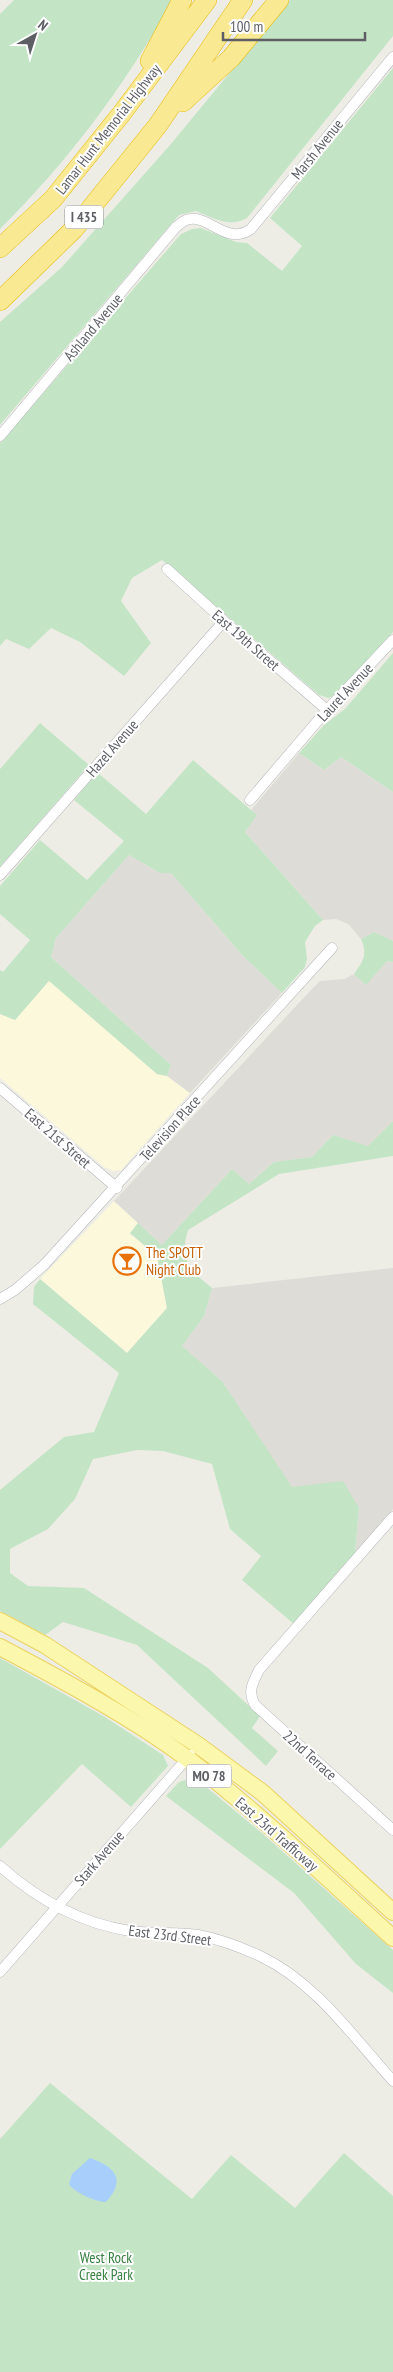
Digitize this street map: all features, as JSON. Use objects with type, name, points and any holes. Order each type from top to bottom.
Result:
[{"type":"highway","points":[[122,113],[182,0]]},
{"type":"highway","name":"Lamar Hunt Memorial Highway","points":[[0,248],[53,199],[122,113],[207,0]]},
{"type":"highway","name":"I 435","points":[[0,301],[74,229],[158,125],[244,0]]},
{"type":"highway","points":[[158,125],[231,58],[279,0]]},
{"type":"main road","name":"East 23rd Trafficway","points":[[0,1621],[45,1645],[198,1744],[263,1793],[393,1912]]},
{"type":"main road","name":"East 23rd Trafficway","points":[[0,1647],[77,1688],[187,1758],[241,1802],[393,1938]]},
{"type":"street","name":"Marsh Avenue","points":[[186,220],[195,219],[238,236],[251,230],[393,57]]},
{"type":"street","name":"Ashland Avenue","points":[[0,436],[176,227],[186,220]]},
{"type":"street","name":"East 19th Street","points":[[167,569],[327,710]]},
{"type":"street","name":"Hazel Avenue","points":[[0,875],[224,621]]},
{"type":"street","name":"Laurel Avenue","points":[[250,800],[327,710],[393,640]]},
{"type":"street","name":"Television Place","points":[[0,1299],[15,1290],[44,1265],[117,1188],[332,948]]},
{"type":"street","name":"East 21st Street","points":[[0,1088],[117,1188]]},
{"type":"street","name":"22nd Terrace","points":[[393,1518],[260,1670],[250,1686],[251,1698],[255,1705],[393,1830]]},
{"type":"street","name":"Stark Avenue","points":[[0,1972],[198,1744]]},
{"type":"street","name":"East 23rd Street","points":[[0,1866],[23,1886],[56,1907],[107,1926],[132,1931],[199,1936],[232,1945],[264,1957],[318,1997],[393,2081]]},
{"type":"shaded area","points":[[299,753],[324,770],[341,757],[393,792],[393,941],[374,932],[361,939],[348,924],[336,919],[323,920],[245,832],[257,815],[251,810]]},
{"type":"shaded area","points":[[129,855],[160,873],[171,873],[243,956],[282,993],[190,1093],[167,1076],[171,1065],[51,957],[56,938]]},
{"type":"shaded area","points":[[387,961],[393,962],[393,1121],[368,1147],[333,1135],[312,1157],[274,1162],[249,1184],[232,1169],[162,1245],[114,1201],[320,981],[344,979],[354,974],[366,984]]},
{"type":"shaded area","points":[[49,980],[157,1074],[167,1076],[190,1093],[121,1170],[113,1171],[104,1167],[0,1078],[0,1014],[15,1020]]},
{"type":"shaded area","name":"The SPOTT Night Club","points":[[114,1201],[138,1223],[130,1234],[157,1256],[167,1308],[127,1353],[40,1279]]},
{"type":"shaded area","points":[[393,1268],[393,1509],[355,1554],[359,1508],[292,1488],[222,1381],[181,1346],[204,1316],[212,1288]]},
{"type":"green space","points":[[14,0],[173,0],[135,63],[73,149],[0,229],[0,14]]},
{"type":"green space","points":[[290,0],[393,0],[393,36],[247,218],[241,221],[228,222],[196,211],[179,215],[0,425],[0,322],[62,267],[170,145]]},
{"type":"green space","points":[[393,68],[393,632],[336,695],[328,698],[319,695],[162,560],[132,578],[121,601],[151,643],[124,676],[80,642],[51,628],[29,649],[6,639],[0,646],[0,443],[181,234],[192,229],[201,228],[236,242],[247,243],[282,271],[302,246],[270,218]]},
{"type":"green space","points":[[393,653],[393,792],[341,757],[324,770],[299,753],[324,725],[345,709]]},
{"type":"green space","points":[[40,723],[89,765],[0,867],[0,769]]},
{"type":"green space","points":[[193,760],[257,815],[245,832],[323,920],[315,926],[305,942],[307,959],[305,967],[282,993],[243,956],[171,873],[160,873],[129,855],[56,938],[51,957],[171,1065],[167,1076],[157,1074],[49,981],[15,1020],[0,1014],[0,970],[3,972],[30,940],[0,914],[0,886],[40,840],[87,880],[124,841],[74,800],[97,772],[146,814]]},
{"type":"green space","points":[[374,932],[393,941],[393,962],[387,961],[366,985],[354,974],[364,958],[361,939]]},
{"type":"green space","points":[[393,1121],[393,1156],[279,1174],[188,1230],[185,1242],[188,1268],[212,1288],[204,1316],[182,1346],[222,1381],[292,1487],[343,1481],[359,1508],[355,1554],[294,1624],[242,1580],[261,1556],[230,1529],[212,1464],[163,1451],[137,1450],[93,1459],[75,1499],[48,1529],[10,1549],[10,1573],[28,1586],[84,1588],[208,1668],[260,1716],[252,1728],[278,1751],[266,1766],[137,1645],[63,1622],[45,1635],[0,1611],[0,1490],[64,1437],[94,1432],[119,1373],[33,1304],[34,1287],[40,1279],[127,1353],[167,1308],[157,1256],[130,1233],[138,1223],[162,1245],[232,1169],[249,1184],[274,1162],[312,1157],[333,1135],[368,1146]]},
{"type":"green space","points":[[0,1658],[105,1717],[163,1755],[168,1766],[131,1807],[82,1764],[0,1849]]},
{"type":"green space","points":[[189,1779],[205,1786],[263,1834],[393,1950],[393,1993],[356,1964],[294,1893],[166,1796],[179,1782]]},
{"type":"green space","name":"West Rock Creek Park","points":[[50,2083],[192,2199],[231,2155],[295,2208],[344,2153],[393,2196],[393,2372],[0,2372],[0,2139]]},
{"type":"water","points":[[90,2158],[112,2170],[115,2175],[116,2187],[106,2202],[97,2201],[86,2196],[69,2184],[72,2174]]},
{"type":"place","name":"The SPOTT Night Club","points":[[127,1261]]}]
